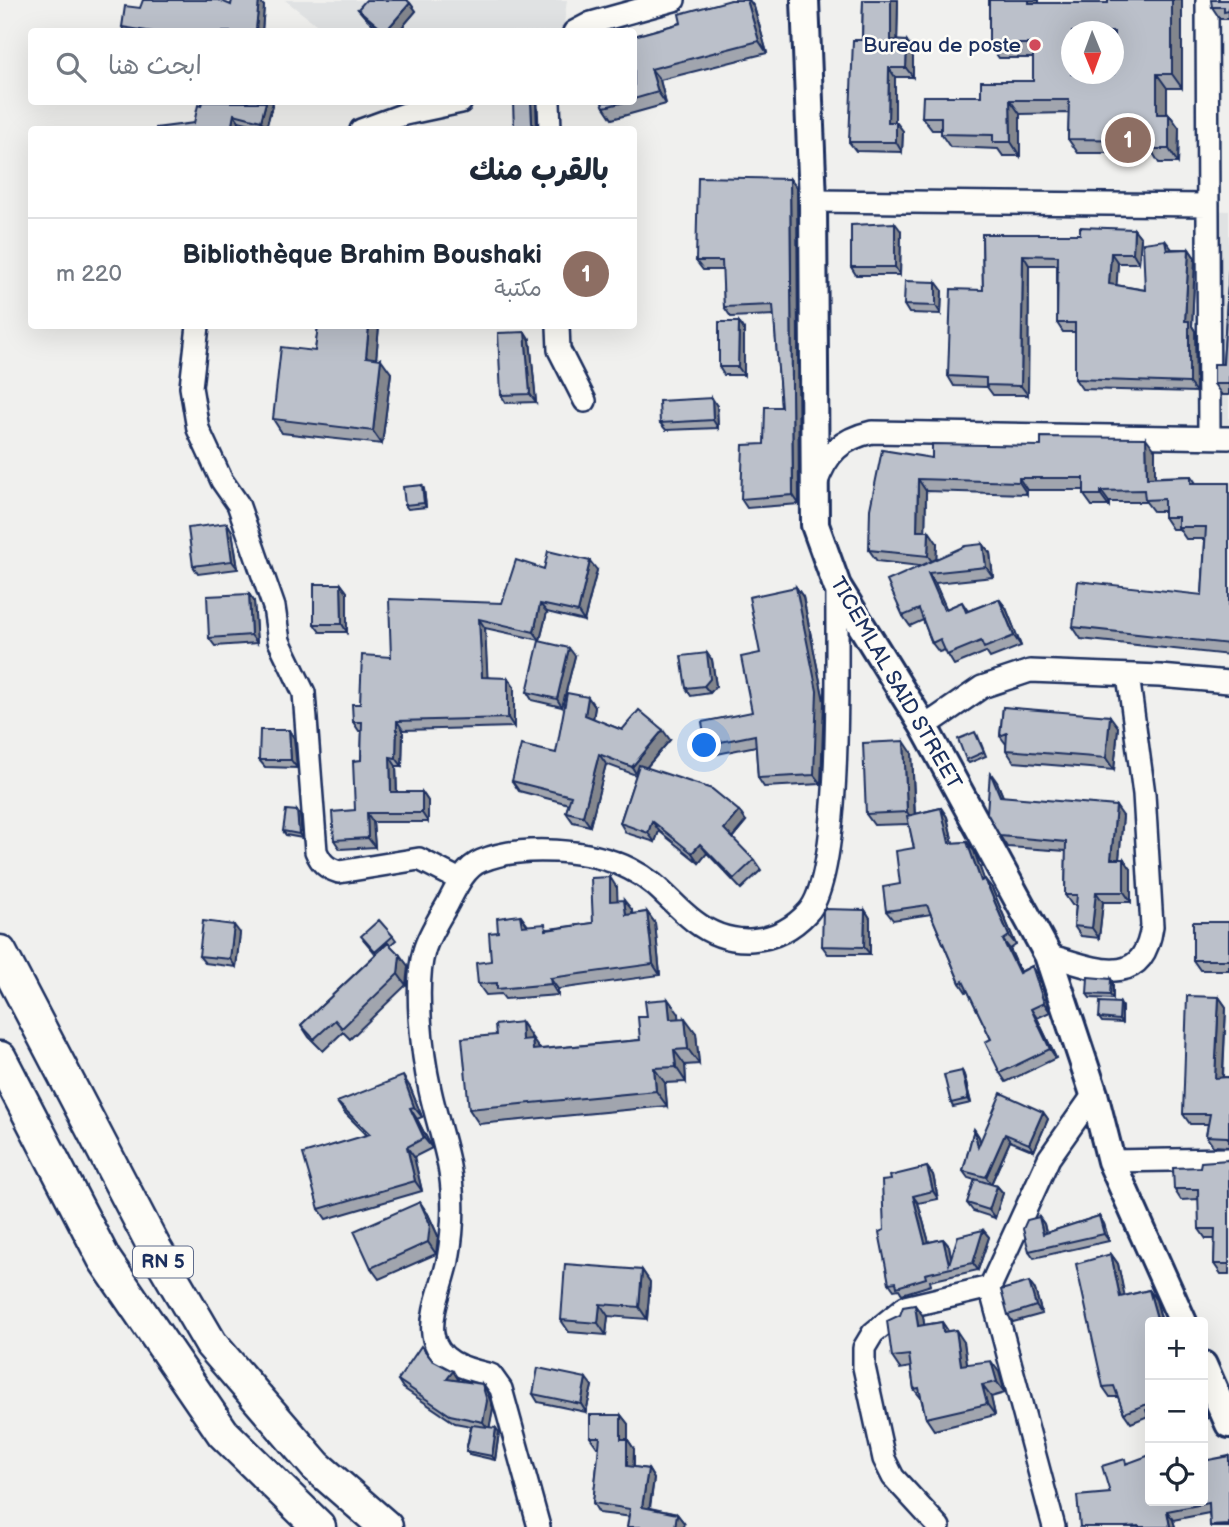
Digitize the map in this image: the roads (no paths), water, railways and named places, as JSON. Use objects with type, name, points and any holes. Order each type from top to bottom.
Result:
[{"type":"highway","name":"RN 5","points":[[0,952],[153,1245],[211,1344],[316,1466],[386,1527]]},
{"type":"highway","name":"RN 5","points":[[0,1058],[111,1270],[223,1433],[319,1527]]},
{"type":"main road","name":"TICEMLAL SAID STREET","points":[[805,0],[813,201],[815,525],[837,586],[924,727],[1048,954],[1094,1094],[1111,1161],[1181,1317]]},
{"type":"main road","points":[[1208,1376],[1229,1424]]},
{"type":"street","points":[[581,28],[590,23],[674,0]]},
{"type":"street","points":[[814,490],[823,465],[849,437],[872,432],[1219,438],[1208,205],[1207,0]]},
{"type":"street","points":[[372,126],[405,114],[447,105]]},
{"type":"street","points":[[549,105],[550,126]]},
{"type":"street","points":[[813,201],[1208,205]]},
{"type":"street","points":[[198,329],[191,387],[198,429],[222,481],[239,504],[274,607],[279,641],[304,694],[316,850],[321,862],[340,872],[419,859],[460,880]]},
{"type":"street","points":[[558,329],[559,350],[585,401]]},
{"type":"street","points":[[539,1527],[501,1389],[491,1375],[458,1366],[441,1354],[433,1334],[448,1259],[452,1187],[429,1088],[420,992],[424,951],[460,880],[479,862],[511,855],[561,851],[597,855],[631,869],[665,891],[692,920],[714,934],[746,941],[772,937],[792,928],[811,909],[824,882],[828,853],[835,755],[837,586]]},
{"type":"street","points":[[924,727],[982,687],[1030,671],[1229,682]]},
{"type":"street","points":[[1048,954],[1100,970],[1120,970],[1139,962],[1149,947],[1152,926],[1144,794],[1128,675]]},
{"type":"street","points":[[1054,1527],[990,1287],[1049,1158],[1094,1094]]},
{"type":"street","points":[[1111,1161],[1229,1159]]},
{"type":"street","points":[[939,1527],[893,1478],[884,1459],[864,1367],[864,1348],[873,1333],[905,1307],[990,1287]]},
{"type":"place","name":"Bureau de poste","points":[[1035,45]]},
{"type":"place","name":"Bibliothèque Brahim Boushaki","points":[[1128,140]]}]
